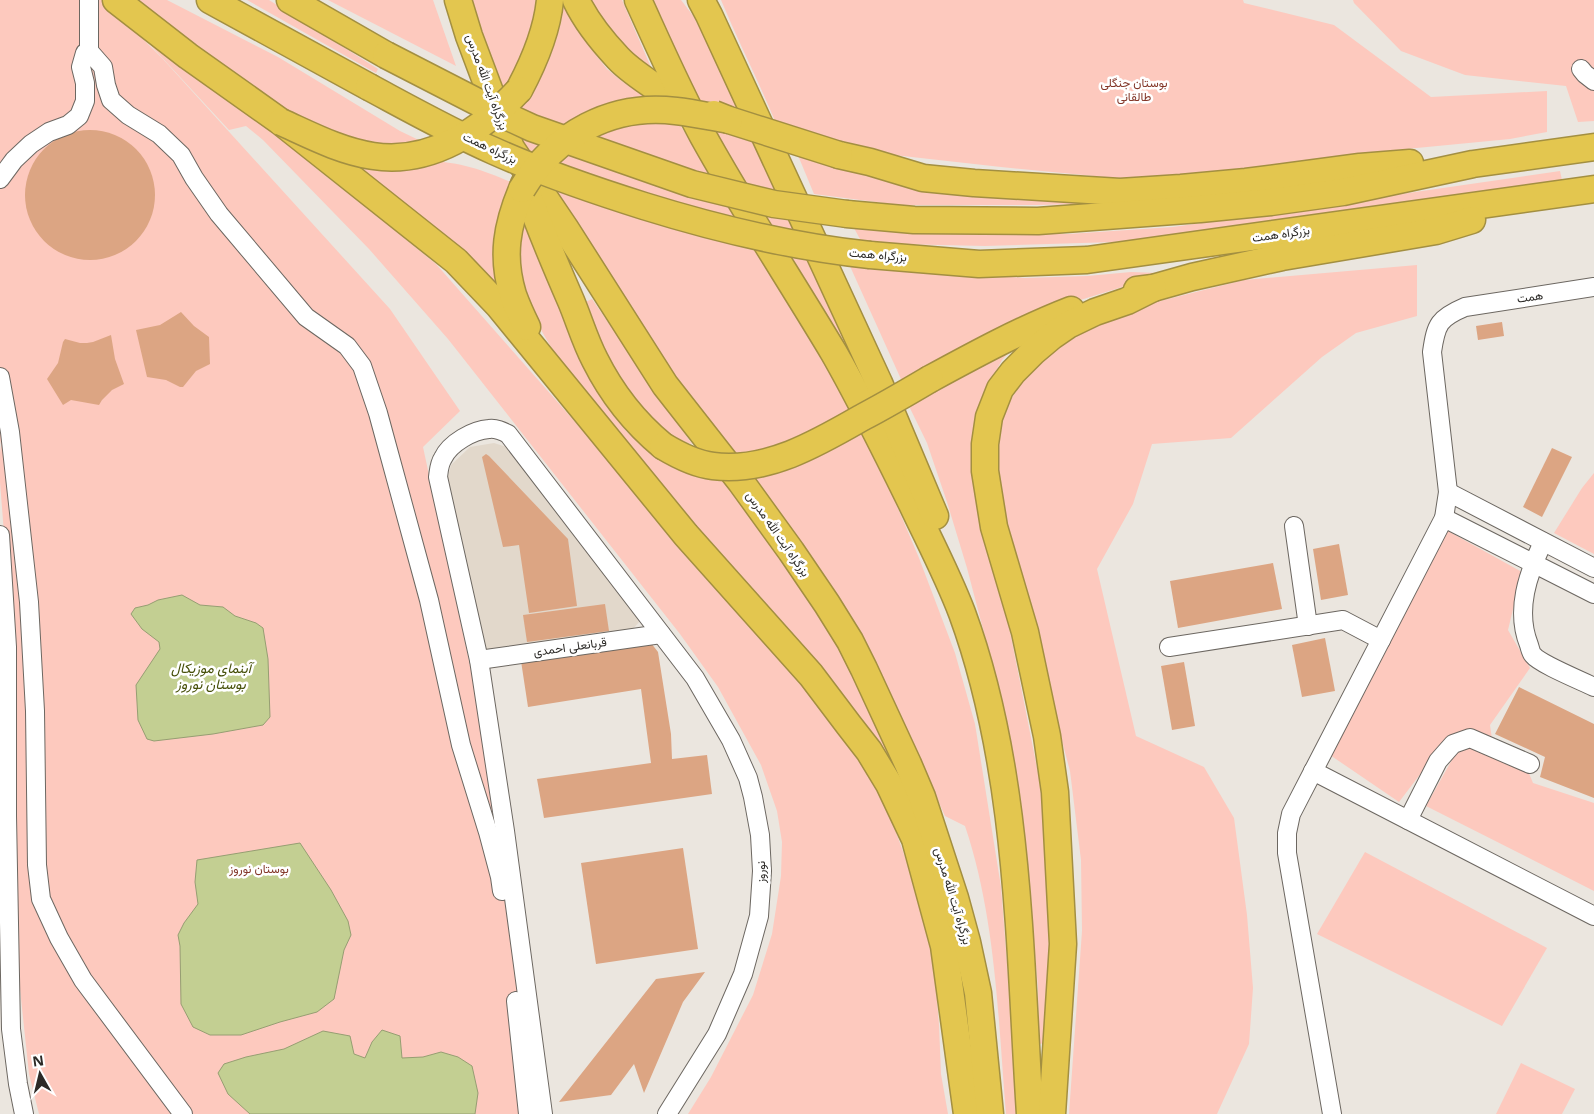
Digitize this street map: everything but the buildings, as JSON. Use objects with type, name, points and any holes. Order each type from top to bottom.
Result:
[{"type":"highway","points":[[116,0],[188,56],[281,122],[456,261],[499,306],[686,535],[810,675],[868,751],[889,784],[915,839],[944,946],[968,1114]]},
{"type":"highway","name":"بزرگراه همت","points":[[210,0],[369,87],[493,150],[605,194],[696,222],[765,239],[822,249],[978,264],[1087,260],[1594,189]]},
{"type":"highway","points":[[290,0],[386,55],[532,128],[692,184],[774,204],[847,214],[914,220],[1038,221],[1271,202],[1343,192],[1473,164],[1594,147]]},
{"type":"highway","name":"بزرگراه آیت الله مدرس","points":[[458,0],[469,36],[511,148],[565,228],[665,385],[741,482],[791,551],[850,641],[864,669],[922,797],[968,942],[978,993],[990,1114]]},
{"type":"highway","points":[[281,122],[330,144],[372,156],[394,157],[412,155],[452,144],[484,123],[519,90],[531,68],[541,42],[550,0]]},
{"type":"highway","points":[[576,0],[594,29],[618,58],[662,92],[729,120],[839,155],[923,178],[1120,192],[1246,182],[1360,167],[1421,162],[1473,164]]},
{"type":"highway","points":[[638,0],[673,78],[704,137],[835,356],[878,435],[934,550],[962,615]]},
{"type":"highway","points":[[701,0],[710,15],[879,383],[946,542],[962,615],[992,712],[1002,768],[1020,924],[1030,1114]]},
{"type":"highway","points":[[537,352],[513,296],[506,250],[509,226],[522,189],[532,174],[551,152],[576,132],[587,125],[609,117],[633,111],[654,110],[676,111],[729,120]]},
{"type":"highway","points":[[511,148],[537,222],[594,359],[621,404],[646,432],[663,446],[681,456],[710,466],[725,467],[744,466],[776,459],[820,442],[1001,341],[1064,313],[1124,292],[1153,288],[1192,277],[1282,257],[1436,231],[1556,195]]},
{"type":"highway","points":[[1052,1114],[1063,944],[1055,792],[1047,736],[1025,632],[994,527],[985,471],[985,444],[989,417],[1000,389],[1013,372],[1033,352],[1068,325],[1095,312],[1127,301],[1153,288]]},
{"type":"street","points":[[89,0],[89,51],[103,67],[110,100],[128,115],[159,134],[181,156],[219,214],[306,317],[347,346],[362,366],[378,413],[429,600],[461,745],[500,876],[512,958],[528,1114]]},
{"type":"street","points":[[0,179],[14,160],[31,144],[50,132],[68,125],[79,116],[84,101],[85,83],[81,67],[85,53],[89,51]]},
{"type":"street","points":[[1581,68],[1585,74],[1594,80]]},
{"type":"street","name":"همت","points":[[1448,492],[1432,352],[1436,329],[1449,314],[1465,307],[1594,287]]},
{"type":"street","points":[[0,377],[10,432],[29,602],[35,711],[37,865],[41,899],[59,938],[83,980],[183,1114]]},
{"type":"street","name":"نوروز","points":[[479,660],[438,477],[441,462],[450,448],[475,432],[490,428],[501,430],[508,434],[695,678],[732,740],[748,778],[760,834],[762,871],[759,916],[743,974],[717,1034],[667,1114]]},
{"type":"street","points":[[1332,1114],[1287,853],[1287,833],[1291,814],[1444,518],[1448,492],[1594,568]]},
{"type":"street","points":[[1444,518],[1594,594]]},
{"type":"street","points":[[1294,526],[1308,626]]},
{"type":"street","points":[[0,534],[7,647],[4,816],[11,1029],[24,1114]]},
{"type":"street","points":[[1543,542],[1533,563],[1524,596],[1522,617],[1525,636],[1533,656],[1594,687]]},
{"type":"street","points":[[1169,647],[1343,620],[1381,640]]},
{"type":"street","name":"قربانعلی احمدی","points":[[479,660],[661,634]]},
{"type":"street","points":[[479,660],[507,841],[543,1114]]},
{"type":"street","points":[[1408,820],[1438,760],[1453,744],[1470,738],[1530,764]]},
{"type":"street","points":[[1313,771],[1594,916]]},
{"type":"shaded area","points":[[494,443],[510,448],[641,620],[631,631],[485,650],[446,485],[451,465],[470,447]]},
{"type":"green space","name":"بوستان نوروز","points":[[0,0],[104,0],[162,58],[390,309],[460,411],[423,447],[492,768],[534,1114],[39,1114],[29,1074],[20,989],[13,789],[10,610],[0,482]]},
{"type":"green space","points":[[136,0],[167,0],[278,57],[400,131],[425,143],[390,148],[357,145],[271,104]]},
{"type":"green space","points":[[247,0],[269,0],[378,69],[376,73]]},
{"type":"green space","points":[[328,0],[433,0],[456,66]]},
{"type":"green space","points":[[469,0],[542,0],[523,59],[499,96]]},
{"type":"green space","points":[[554,0],[565,0],[592,50],[607,69],[676,118],[864,428],[919,558],[955,653],[975,724],[1001,887],[1019,1114],[1006,1114],[998,1005],[989,932],[983,896],[965,826],[945,816],[886,686],[631,319],[526,152],[506,113]]},
{"type":"green space","points":[[583,0],[622,0],[656,79],[643,72]]},
{"type":"green space","points":[[652,0],[681,0],[694,17],[751,131],[846,346],[762,221],[706,116]]},
{"type":"green space","name":"بوستان جنگلی طالقانی","points":[[721,0],[1243,0],[1244,3],[1334,25],[1431,97],[1547,91],[1547,132],[1510,139],[1375,152],[1252,169],[1178,177],[1125,179],[876,153],[777,126]]},
{"type":"green space","points":[[1353,0],[1594,0],[1594,121],[1578,122],[1566,86],[1465,75],[1401,51]]},
{"type":"green space","points":[[142,36],[277,134],[317,169],[436,264],[824,702],[879,790],[924,910],[933,949],[941,1074],[948,1114],[688,1114],[711,1077],[753,995],[772,934],[781,876],[782,842],[777,811],[761,765],[718,687],[680,634],[448,339],[369,249],[263,140],[246,126],[229,130]]},
{"type":"green space","points":[[797,153],[1083,196],[1084,204],[899,205],[814,194]]},
{"type":"green space","points":[[428,161],[451,163],[472,168],[513,183],[505,300],[356,167]]},
{"type":"green space","points":[[1560,171],[1562,180],[1160,238],[1114,242],[985,246],[894,244],[861,241],[854,228],[897,232],[1068,234],[1173,227]]},
{"type":"green space","points":[[525,218],[603,398],[626,431],[652,454],[689,474],[724,481],[765,534],[817,613],[856,678],[893,761],[907,801],[785,627],[635,458],[559,361],[533,316],[517,271],[517,248]]},
{"type":"green space","points":[[849,264],[1025,278],[1087,276],[1131,272],[1158,273],[1135,283],[1074,302],[905,388]]},
{"type":"green space","points":[[1417,265],[1417,316],[1356,333],[1322,357],[1231,438],[1152,444],[1133,504],[1097,569],[1136,736],[1204,767],[1234,818],[1247,915],[1253,988],[1249,1044],[1217,1114],[1069,1114],[1082,931],[1081,860],[1070,771],[995,487],[994,445],[1006,407],[1024,379],[1068,338],[1152,303],[1244,280]]},
{"type":"green space","points":[[592,299],[692,444],[670,438],[632,408],[579,305]]},
{"type":"green space","points":[[1020,341],[1002,360],[988,386],[999,576],[1039,778],[1052,879],[1046,1043],[1039,1044],[1038,987],[1026,858],[1014,766],[988,648],[967,568],[927,443],[906,400]]},
{"type":"green space","points":[[1594,473],[1594,554],[1554,533],[1582,488]]},
{"type":"green space","points":[[1446,530],[1522,572],[1508,630],[1530,668],[1490,725],[1492,739],[1444,743],[1399,802],[1330,755]]},
{"type":"green space","points":[[1475,745],[1528,771],[1533,783],[1594,803],[1594,891],[1426,806],[1458,749]]},
{"type":"green space","points":[[1365,852],[1547,948],[1502,1026],[1317,934]]},
{"type":"green space","points":[[1521,1063],[1575,1089],[1562,1114],[1496,1114]]},
{"type":"water","name":"آبنمای موزیکال بوستان نوروز","points":[[182,595],[200,605],[223,607],[235,616],[256,623],[263,628],[268,659],[270,717],[263,725],[213,734],[154,741],[147,739],[138,720],[136,685],[160,649],[159,642],[142,629],[131,614],[135,608],[158,600]]},
{"type":"water","points":[[300,843],[331,890],[348,921],[351,935],[344,950],[334,999],[317,1012],[241,1035],[210,1035],[193,1027],[181,1004],[180,946],[178,935],[198,904],[195,882],[197,860]]},
{"type":"water","points":[[382,1030],[400,1036],[402,1058],[423,1057],[441,1052],[458,1057],[472,1066],[478,1093],[475,1114],[250,1114],[228,1094],[218,1073],[224,1064],[284,1049],[323,1031],[350,1036],[354,1054],[365,1058],[372,1042]]}]
